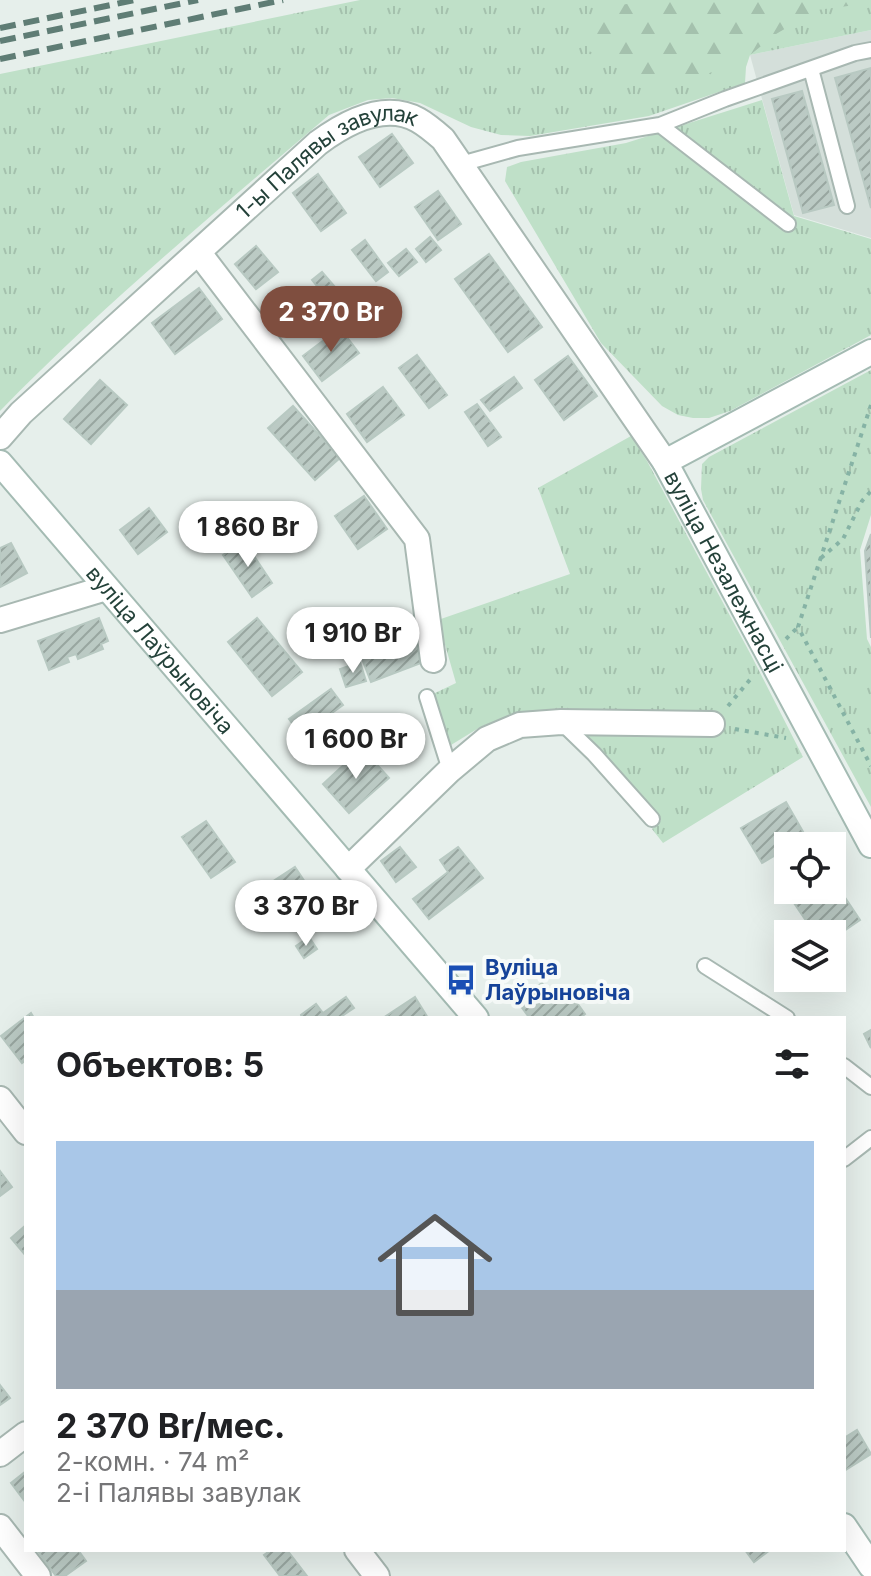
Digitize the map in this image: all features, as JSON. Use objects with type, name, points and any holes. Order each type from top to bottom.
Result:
[{"type":"street","name":"1-ы Палявы завулак","points":[[0,437],[21,413],[318,143],[339,127],[360,118],[401,114],[416,118],[443,139],[665,462]]},
{"type":"street","points":[[199,253],[417,539],[433,660]]},
{"type":"street","name":"вуліца Незалежнасці","points":[[871,352],[665,462],[871,845]]},
{"type":"street","name":"вуліца Лаўрыновіча","points":[[0,463],[474,1016]]},
{"type":"street","points":[[0,620],[106,588]]},
{"type":"street","points":[[348,869],[450,770],[487,739],[520,725],[561,722],[712,724]]},
{"type":"street","points":[[0,1099],[24,1129]]},
{"type":"street","points":[[0,1454],[24,1436]]},
{"type":"street","points":[[0,1527],[38,1576]]},
{"type":"street","points":[[846,1529],[871,1566]]},
{"type":"street","points":[[359,1552],[377,1576]]},
{"type":"lane","points":[[461,164],[518,148],[660,125],[725,99],[871,50]]},
{"type":"lane","points":[[811,69],[847,206]]},
{"type":"lane","points":[[660,125],[788,224]]},
{"type":"lane","points":[[427,697],[450,770]]},
{"type":"lane","points":[[561,722],[652,819]]},
{"type":"lane","points":[[705,966],[784,1016]]},
{"type":"lane","points":[[846,1068],[871,1087]]},
{"type":"lane","points":[[846,1157],[871,1138]]},
{"type":"path","points":[[712,724],[798,627],[871,405]]},
{"type":"path","points":[[820,559],[843,539],[862,501],[871,491]]},
{"type":"path","points":[[798,627],[871,766]]},
{"type":"path","points":[[712,724],[817,744]]},
{"type":"shaded area","points":[[871,30],[871,238],[794,215],[750,55]]},
{"type":"green space","points":[[360,0],[871,0],[871,30],[750,55],[745,83],[649,116],[530,136],[501,135],[471,127],[420,103],[392,98],[368,100],[329,115],[120,296],[0,411],[0,74]]},
{"type":"green space","points":[[653,0],[871,0],[871,3],[817,10],[776,34],[750,55],[696,79],[643,77],[589,51],[607,7]]},
{"type":"green space","points":[[762,100],[794,216],[871,239],[871,335],[730,411],[709,418],[678,415],[662,406],[601,343],[505,181],[507,167],[626,143]]},
{"type":"green space","points":[[871,370],[871,515],[860,550],[867,639],[871,647],[871,807],[703,500],[701,489],[702,464],[709,457]]},
{"type":"green space","points":[[631,436],[803,757],[663,843],[652,829],[661,820],[568,713],[515,714],[482,726],[451,745],[433,694],[456,683],[438,620],[570,574],[538,488]]},
{"type":"building","points":[[871,68],[871,208],[835,78]]},
{"type":"building","points":[[802,91],[834,205],[803,213],[772,99]]},
{"type":"building","points":[[392,134],[413,163],[380,187],[359,157]]},
{"type":"building","points":[[318,174],[346,213],[321,231],[293,193]]},
{"type":"building","points":[[438,191],[461,224],[438,240],[415,207]]},
{"type":"building","points":[[430,237],[441,250],[426,262],[416,249]]},
{"type":"building","points":[[365,240],[388,272],[376,281],[352,250]]},
{"type":"building","points":[[256,246],[278,272],[256,289],[235,264]]},
{"type":"building","points":[[406,249],[417,262],[399,276],[388,263]]},
{"type":"building","points":[[489,254],[542,327],[508,352],[455,279]]},
{"type":"building","points":[[322,272],[353,308],[342,317],[312,280]]},
{"type":"building","points":[[199,288],[222,319],[175,354],[152,323]]},
{"type":"building","points":[[340,328],[359,353],[322,381],[303,356]]},
{"type":"building","points":[[417,355],[447,395],[429,408],[399,368]]},
{"type":"building","points":[[568,356],[597,396],[564,420],[535,380]]},
{"type":"building","points":[[514,377],[522,388],[490,411],[481,400]]},
{"type":"building","points":[[100,380],[127,405],[91,444],[64,419]]},
{"type":"building","points":[[383,387],[404,415],[367,442],[347,414]]},
{"type":"building","points":[[477,404],[501,437],[488,446],[465,412]]},
{"type":"building","points":[[293,406],[340,458],[315,480],[268,428]]},
{"type":"building","points":[[364,496],[387,529],[358,549],[335,516]]},
{"type":"building","points":[[149,508],[167,532],[138,554],[120,530]]},
{"type":"building","points":[[871,534],[871,638],[865,551]]},
{"type":"building","points":[[244,541],[272,583],[252,597],[223,555]]},
{"type":"building","points":[[11,543],[27,573],[0,587],[0,548]]},
{"type":"building","points":[[411,616],[429,660],[371,682],[354,638]]},
{"type":"building","points":[[99,618],[108,641],[101,644],[103,649],[78,659],[76,654],[67,657],[69,662],[49,670],[38,641]]},
{"type":"building","points":[[257,618],[302,672],[272,696],[228,642]]},
{"type":"building","points":[[338,618],[346,640],[332,646],[324,624]]},
{"type":"building","points":[[360,662],[366,681],[346,687],[340,669]]},
{"type":"building","points":[[331,689],[343,705],[301,735],[289,719]]},
{"type":"building","points":[[362,748],[389,778],[349,813],[323,784]]},
{"type":"building","points":[[786,802],[803,832],[774,832],[774,856],[762,863],[741,828]]},
{"type":"building","points":[[206,821],[235,862],[211,878],[182,837]]},
{"type":"building","points":[[400,847],[416,867],[396,882],[381,861]]},
{"type":"building","points":[[458,847],[483,878],[429,919],[413,899],[448,872],[440,860]]},
{"type":"building","points":[[295,867],[307,885],[270,909],[258,891]]},
{"type":"building","points":[[846,899],[860,920],[846,930],[846,920],[806,920],[795,904],[846,904]]},
{"type":"building","points":[[309,904],[320,920],[299,934],[288,918]]},
{"type":"building","points":[[309,937],[317,949],[304,958],[296,946]]},
{"type":"building","points":[[542,983],[553,1000],[567,989],[585,1014],[528,1016],[517,1001]]},
{"type":"building","points":[[346,997],[354,1008],[342,1016],[301,1015],[316,1004],[323,1013]]},
{"type":"building","points":[[415,997],[427,1016],[386,1016]]},
{"type":"building","points":[[24,1018],[24,1062],[22,1063],[1,1036]]},
{"type":"building","points":[[871,1030],[871,1048],[864,1034]]},
{"type":"building","points":[[0,1171],[12,1187],[0,1196]]},
{"type":"building","points":[[24,1227],[24,1254],[11,1238]]},
{"type":"building","points":[[0,1385],[10,1398],[0,1405]]},
{"type":"building","points":[[857,1430],[871,1454],[846,1470],[846,1437]]},
{"type":"building","points":[[24,1473],[24,1500],[11,1483]]},
{"type":"building","points":[[38,1552],[79,1552],[86,1561],[65,1576],[56,1576]]},
{"type":"building","points":[[268,1552],[289,1552],[307,1576],[280,1576],[264,1555]]},
{"type":"building","points":[[746,1552],[767,1552],[754,1562]]},
{"type":"railway","points":[[0,28],[135,0]]},
{"type":"railway","points":[[0,41],[198,0]]},
{"type":"railway","points":[[0,59],[283,0]]},
{"type":"place","name":"Вуліца Лаўрыновіча","points":[[461,980]]}]
